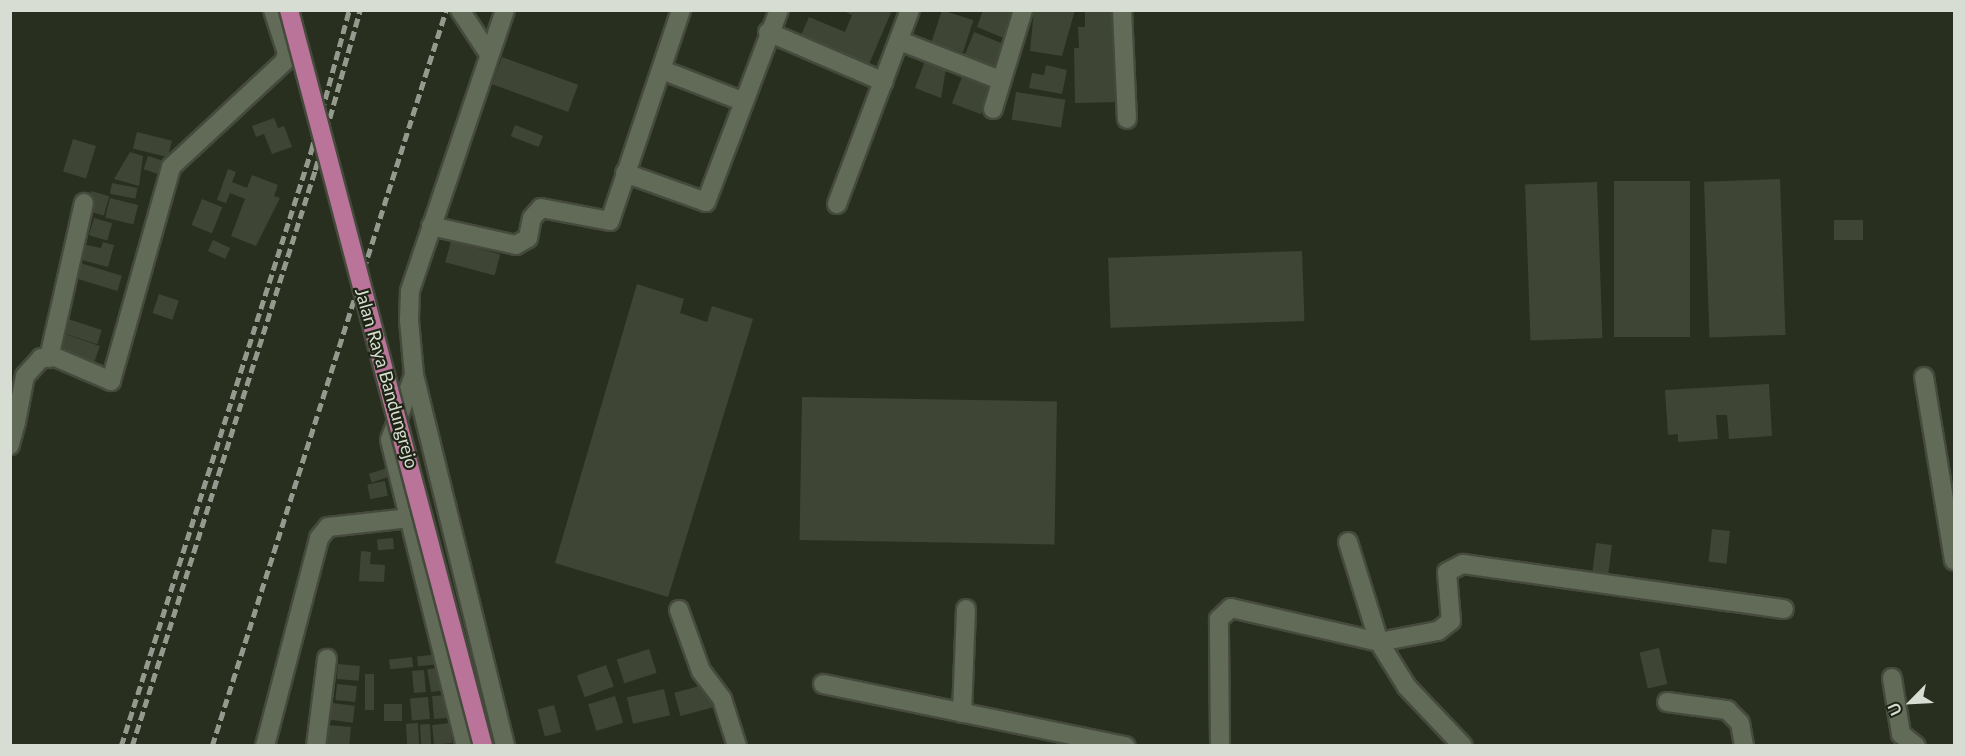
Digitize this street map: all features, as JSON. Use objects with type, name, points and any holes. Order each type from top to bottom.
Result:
[{"type":"main road","name":"Jalan Raya Bandungrejo","points":[[289,10],[483,746]]},
{"type":"street","points":[[10,445],[13,418],[25,376],[32,363],[49,358],[111,381],[171,167],[284,62],[287,53],[273,10]]},
{"type":"street","points":[[460,10],[489,54]]},
{"type":"street","points":[[505,10],[410,291],[414,375],[505,746]]},
{"type":"street","points":[[625,173],[706,202],[768,32],[779,10]]},
{"type":"street","points":[[837,204],[910,10]]},
{"type":"street","points":[[993,109],[1023,10]]},
{"type":"street","points":[[1122,10],[1127,119]]},
{"type":"street","points":[[431,226],[516,245],[528,238],[532,218],[541,208],[607,222],[662,70],[678,11]]},
{"type":"street","points":[[768,32],[884,82]]},
{"type":"street","points":[[900,41],[1000,80]]},
{"type":"street","points":[[662,70],[744,102]]},
{"type":"street","points":[[49,358],[84,203]]},
{"type":"street","points":[[414,375],[390,440],[466,746]]},
{"type":"street","points":[[1924,376],[1954,561]]},
{"type":"street","points":[[264,746],[319,538],[328,527],[410,518]]},
{"type":"street","points":[[1348,542],[1379,642],[1407,687],[1463,746]]},
{"type":"street","points":[[1220,746],[1219,619],[1223,612],[1235,608],[1379,642],[1446,627],[1451,621],[1447,572],[1464,564],[1785,609]]},
{"type":"street","points":[[962,713],[966,609]]},
{"type":"street","points":[[679,610],[702,671],[722,699],[737,746]]},
{"type":"street","points":[[316,746],[327,659]]},
{"type":"street","points":[[1892,678],[1901,734],[1916,746]]},
{"type":"street","points":[[823,684],[1115,744]]},
{"type":"street","points":[[1667,702],[1727,710],[1740,723],[1744,746]]},
{"type":"building","points":[[842,10],[892,10],[867,69],[799,40],[809,17],[845,32],[852,15]]},
{"type":"building","points":[[942,10],[973,20],[963,53],[931,42]]},
{"type":"building","points":[[983,10],[1017,10],[1006,39],[977,27]]},
{"type":"building","points":[[1034,10],[1075,10],[1062,56],[1030,51]]},
{"type":"building","points":[[1085,10],[1111,10],[1117,16],[1119,102],[1075,103],[1074,48],[1079,48],[1078,27],[1085,27]]},
{"type":"building","points":[[974,32],[1004,44],[994,68],[964,56]]},
{"type":"building","points":[[502,57],[578,85],[568,112],[492,84]]},
{"type":"building","points":[[925,61],[946,69],[941,98],[915,88]]},
{"type":"building","points":[[1046,65],[1067,70],[1062,94],[1029,88],[1032,73],[1044,75]]},
{"type":"building","points":[[962,77],[991,88],[981,114],[952,103]]},
{"type":"building","points":[[1016,92],[1065,100],[1061,127],[1012,120]]},
{"type":"building","points":[[274,118],[278,128],[284,126],[292,147],[272,154],[264,134],[256,137],[252,126]]},
{"type":"building","points":[[515,125],[543,136],[539,147],[511,136]]},
{"type":"building","points":[[137,132],[172,141],[168,157],[133,148]]},
{"type":"building","points":[[73,139],[96,146],[86,179],[63,172]]},
{"type":"building","points":[[130,152],[143,156],[139,186],[114,179]]},
{"type":"building","points":[[148,156],[166,162],[162,175],[144,169]]},
{"type":"building","points":[[228,169],[236,172],[232,182],[247,188],[252,175],[278,185],[274,196],[280,198],[256,246],[231,236],[245,199],[230,193],[226,203],[217,200]]},
{"type":"building","points":[[1780,179],[1785,335],[1709,338],[1704,182]]},
{"type":"building","points":[[1614,181],[1690,181],[1690,337],[1614,337]]},
{"type":"building","points":[[1597,182],[1602,338],[1530,340],[1525,185]]},
{"type":"building","points":[[112,183],[138,188],[135,199],[110,194]]},
{"type":"building","points":[[91,191],[109,196],[104,215],[85,210]]},
{"type":"building","points":[[110,198],[138,205],[133,224],[105,217]]},
{"type":"building","points":[[202,199],[222,207],[212,233],[192,225]]},
{"type":"building","points":[[94,218],[112,223],[107,241],[89,235]]},
{"type":"building","points":[[1834,220],[1863,220],[1863,240],[1834,240]]},
{"type":"building","points":[[213,240],[230,248],[225,259],[208,251]]},
{"type":"building","points":[[451,241],[500,254],[495,275],[445,262]]},
{"type":"building","points":[[103,242],[114,245],[108,267],[78,259],[82,244],[101,248]]},
{"type":"building","points":[[1302,251],[1304,321],[1111,328],[1108,258]]},
{"type":"building","points":[[77,262],[122,276],[117,291],[72,277]]},
{"type":"building","points":[[637,284],[684,299],[680,313],[707,322],[712,306],[753,319],[668,597],[555,563]]},
{"type":"building","points":[[159,294],[179,301],[172,320],[152,313]]},
{"type":"building","points":[[59,316],[102,330],[97,344],[54,330]]},
{"type":"building","points":[[62,333],[100,346],[93,365],[55,352]]},
{"type":"building","points":[[1769,384],[1772,436],[1729,439],[1727,415],[1716,415],[1718,439],[1678,442],[1678,434],[1668,435],[1665,390]]},
{"type":"building","points":[[802,397],[1057,401],[1054,544],[800,540]]},
{"type":"building","points":[[387,468],[390,477],[372,482],[369,474]]},
{"type":"building","points":[[385,481],[388,496],[370,499],[367,484]]},
{"type":"building","points":[[1712,529],[1730,531],[1726,564],[1709,562]]},
{"type":"building","points":[[393,538],[394,549],[378,550],[377,539]]},
{"type":"building","points":[[1596,543],[1612,545],[1608,574],[1592,572]]},
{"type":"building","points":[[361,551],[371,552],[370,564],[385,565],[384,582],[359,581]]},
{"type":"building","points":[[1659,648],[1667,684],[1648,689],[1640,652]]},
{"type":"building","points":[[649,649],[657,673],[624,683],[617,660]]},
{"type":"building","points":[[440,654],[441,664],[418,666],[417,656]]},
{"type":"building","points":[[412,657],[413,667],[390,669],[389,659]]},
{"type":"building","points":[[338,664],[360,666],[359,681],[337,679]]},
{"type":"building","points":[[606,665],[614,687],[585,697],[577,676]]},
{"type":"building","points":[[442,667],[446,690],[431,692],[427,670]]},
{"type":"building","points":[[424,670],[426,692],[414,693],[412,671]]},
{"type":"building","points":[[365,674],[374,674],[374,710],[365,710]]},
{"type":"building","points":[[711,683],[717,706],[681,716],[674,693]]},
{"type":"building","points":[[337,684],[357,686],[355,702],[335,700]]},
{"type":"building","points":[[664,689],[670,715],[633,724],[627,698]]},
{"type":"building","points":[[445,695],[447,718],[434,719],[432,696]]},
{"type":"building","points":[[615,696],[623,723],[596,731],[588,704]]},
{"type":"building","points":[[428,697],[430,719],[412,720],[410,699]]},
{"type":"building","points":[[332,703],[355,706],[353,723],[330,720]]},
{"type":"building","points":[[384,704],[402,704],[402,721],[384,721]]},
{"type":"building","points":[[554,705],[561,732],[545,736],[538,709]]},
{"type":"building","points":[[418,723],[419,745],[407,746],[406,724]]},
{"type":"building","points":[[450,723],[452,743],[434,745],[432,725]]},
{"type":"building","points":[[430,724],[431,744],[421,744],[420,725]]},
{"type":"building","points":[[328,725],[351,727],[349,746],[326,744]]},
{"type":"railway","points":[[121,746],[311,151],[349,10]]},
{"type":"railway","points":[[132,746],[315,170],[360,10]]},
{"type":"railway","points":[[212,746],[446,10]]}]
